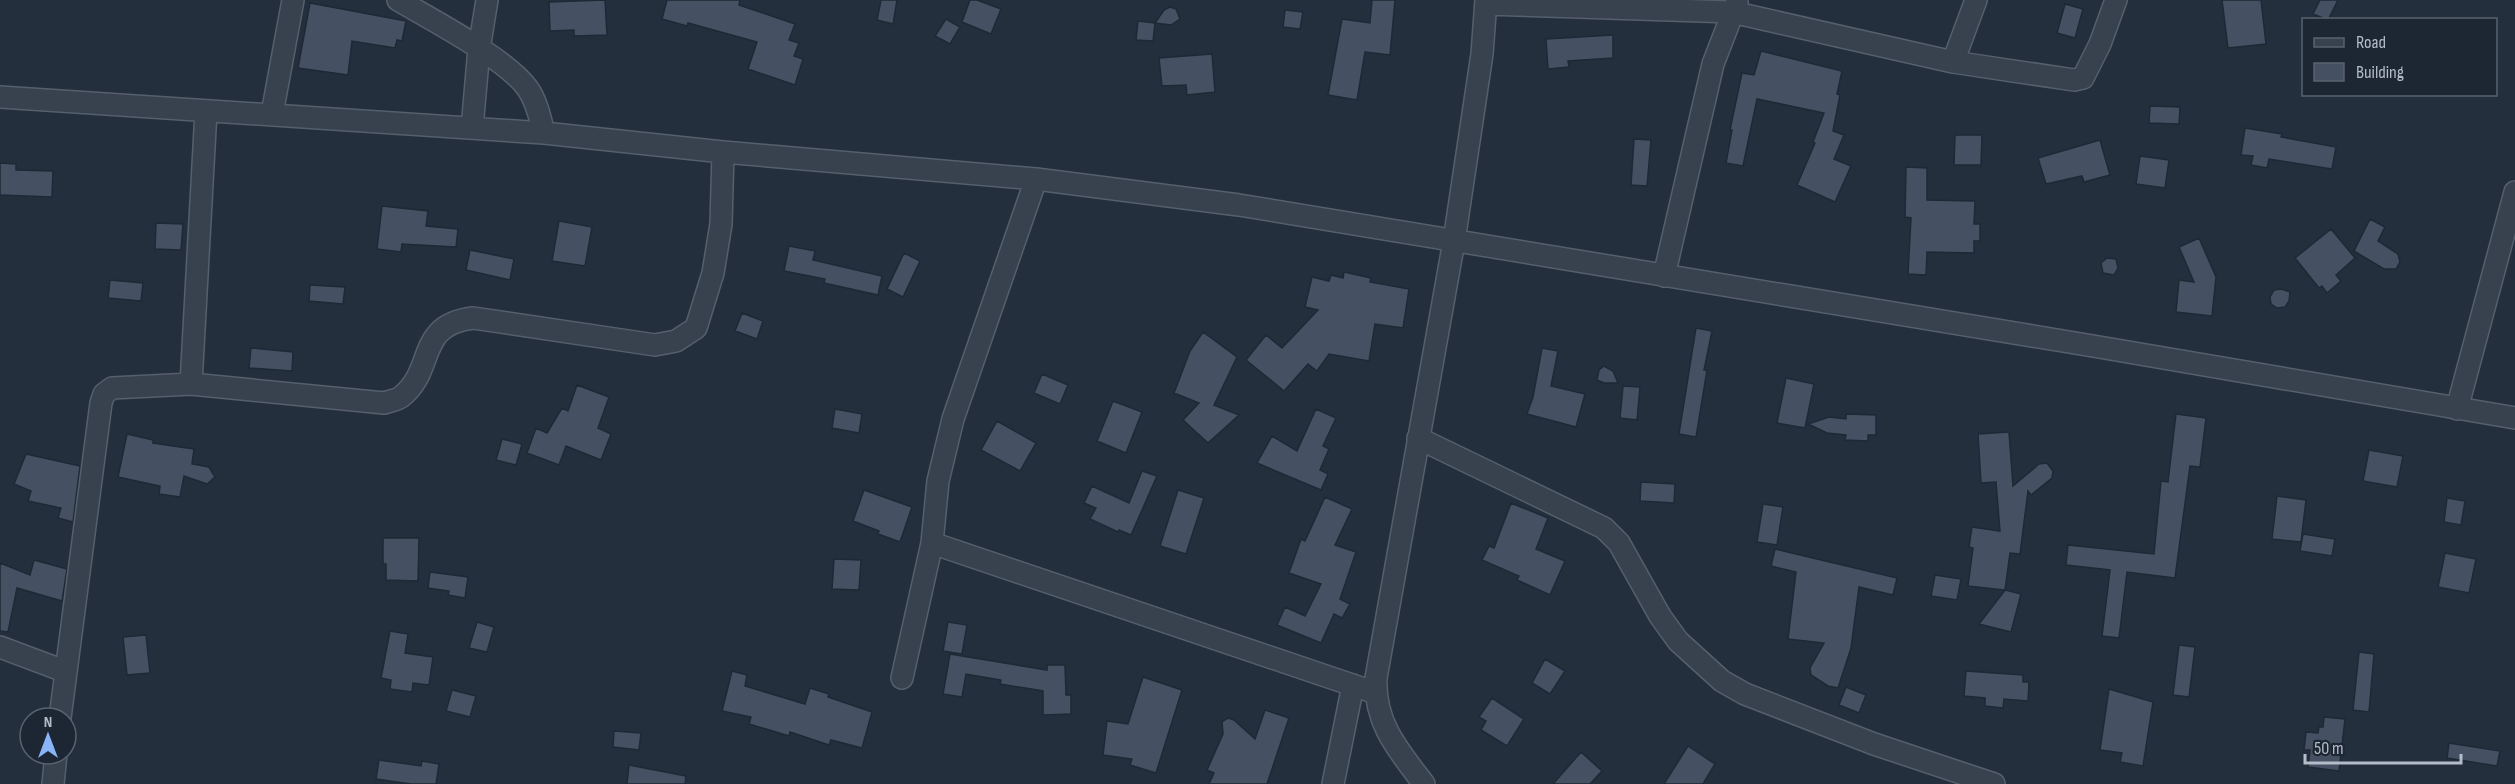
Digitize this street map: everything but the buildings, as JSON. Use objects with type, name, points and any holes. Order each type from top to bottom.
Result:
[{"type":"street","points":[[272,114],[293,0]]},
{"type":"street","points":[[398,0],[506,68],[528,89],[538,110],[544,133]]},
{"type":"street","points":[[472,128],[479,49],[487,0]]},
{"type":"street","points":[[1953,63],[1976,0]]},
{"type":"street","points":[[1424,784],[1386,730],[1378,712],[1376,678],[1454,241],[1482,54],[1486,2],[1735,6],[1953,63],[2074,80],[2083,78],[2100,44],[2116,0]]},
{"type":"street","points":[[1665,276],[1713,64],[1735,6]]},
{"type":"street","points":[[0,97],[544,133],[723,152],[1036,179],[1239,205],[2515,418]]},
{"type":"street","points":[[191,384],[206,111]]},
{"type":"street","points":[[61,706],[64,671],[104,394],[112,388],[191,384],[384,403],[400,398],[411,386],[440,329],[460,320],[473,318],[655,345],[676,341],[696,328],[713,273],[721,224],[723,152]]},
{"type":"street","points":[[902,678],[932,543],[938,481],[953,419],[1036,179]]},
{"type":"street","points":[[2457,409],[2515,192]]},
{"type":"street","points":[[1418,438],[1604,528],[1618,543],[1660,616],[1678,641],[1722,681],[1745,694],[1874,744],[1994,784]]},
{"type":"street","points":[[932,543],[1376,693]]},
{"type":"street","points":[[0,647],[64,671]]},
{"type":"street","points":[[1333,784],[1353,686]]},
{"type":"street","points":[[53,784],[55,766]]}]
